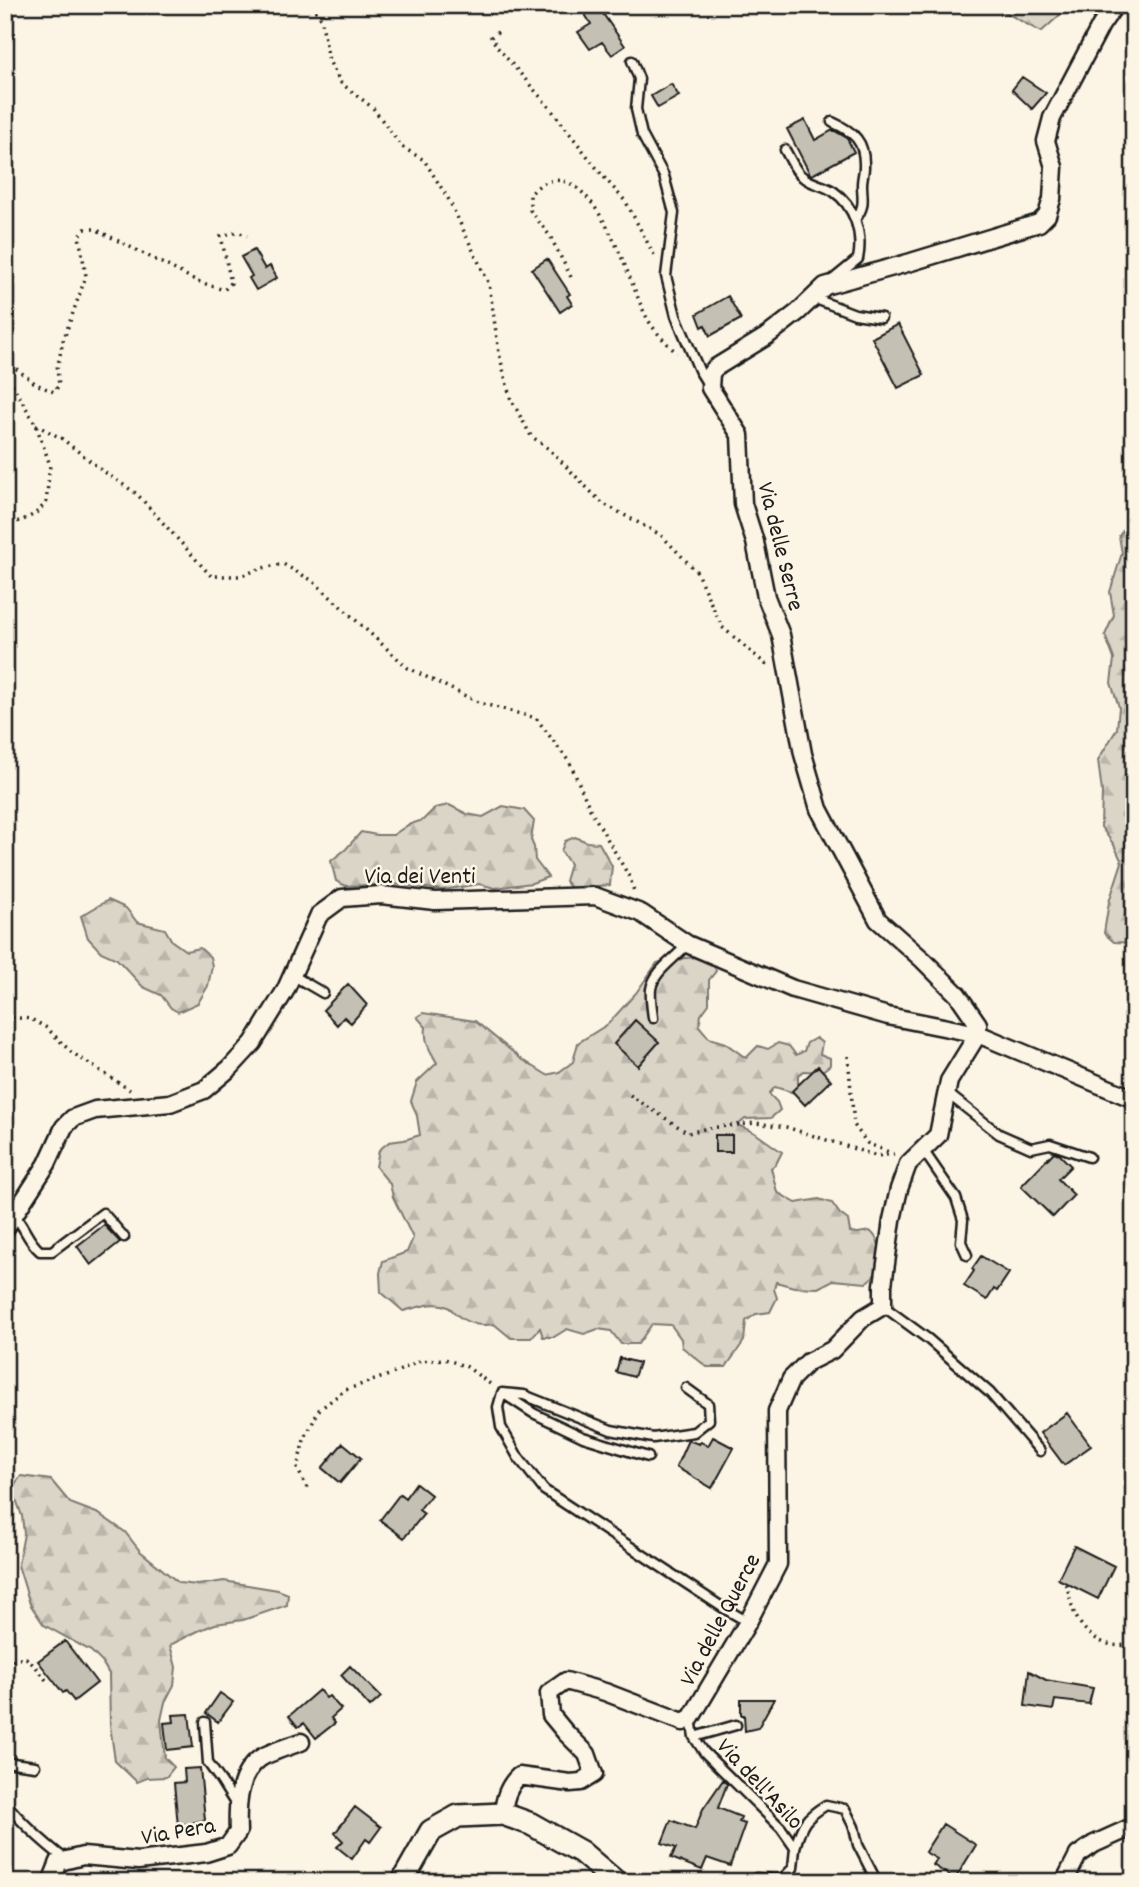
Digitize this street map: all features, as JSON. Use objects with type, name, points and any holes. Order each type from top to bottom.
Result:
[{"type":"street","points":[[710,388],[711,373],[715,368],[767,335],[825,286],[1039,223],[1047,215],[1052,199],[1054,167],[1046,141],[1052,118],[1101,25],[1115,5]]},
{"type":"street","name":"Via delle Serre","points":[[710,388],[740,435],[743,504],[755,542],[766,597],[781,635],[803,754],[819,809],[878,920],[958,995],[978,1024],[978,1034]]},
{"type":"street","name":"Via dei Venti","points":[[10,1222],[47,1164],[64,1127],[74,1118],[95,1110],[170,1103],[204,1090],[230,1068],[253,1043],[285,991],[319,915],[342,898],[381,895],[435,901],[595,897],[641,914],[687,944],[793,989],[888,1016],[978,1034],[1134,1099]]},
{"type":"street","points":[[883,1306],[883,1285],[899,1189],[908,1164],[938,1135],[949,1081],[978,1034]]},
{"type":"street","name":"Via delle Querce","points":[[503,1814],[504,1798],[513,1781],[519,1776],[570,1783],[582,1782],[594,1774],[587,1754],[551,1714],[549,1693],[566,1681],[605,1692],[683,1722],[691,1718],[748,1622],[778,1564],[777,1411],[791,1379],[808,1362],[832,1350],[863,1318],[883,1306]]},
{"type":"street","name":"Via Pera","points":[[66,1860],[83,1856],[138,1861],[206,1853],[228,1846],[238,1832],[237,1807],[243,1778],[259,1759],[300,1742]]},
{"type":"street","points":[[404,1882],[431,1831],[458,1816],[503,1814],[531,1824],[580,1852],[616,1882]]},
{"type":"street","points":[[1064,1882],[1078,1855],[1094,1844],[1134,1826]]},
{"type":"street","points":[[51,1882],[59,1862],[66,1860]]},
{"type":"lane","points":[[632,61],[639,79],[636,108],[642,135],[664,176],[674,213],[666,276],[676,316],[699,370],[710,388]]},
{"type":"lane","points":[[832,122],[850,131],[861,145],[864,198],[862,210],[855,220]]},
{"type":"lane","points":[[785,150],[801,177],[833,191],[848,204],[855,220],[861,244],[858,259],[825,286]]},
{"type":"lane","points":[[813,298],[855,314],[881,318]]},
{"type":"lane","points":[[653,1018],[651,989],[656,976],[687,944]]},
{"type":"lane","points":[[292,975],[323,993]]},
{"type":"lane","points":[[947,1093],[999,1135],[1031,1148],[1050,1144],[1089,1157]]},
{"type":"lane","points":[[923,1150],[956,1198],[963,1220],[961,1242],[967,1255]]},
{"type":"lane","points":[[10,1222],[23,1225],[31,1243],[40,1251],[52,1251],[103,1213],[124,1237]]},
{"type":"lane","points":[[883,1306],[928,1339],[990,1393],[1040,1451]]},
{"type":"lane","points":[[502,1393],[523,1395],[611,1430],[653,1437],[694,1432],[709,1420],[708,1404],[686,1388]]},
{"type":"lane","points":[[502,1393],[498,1407],[501,1427],[518,1457],[544,1490],[748,1622]]},
{"type":"lane","points":[[502,1393],[533,1413],[583,1437],[648,1457]]},
{"type":"lane","name":"Via dell'Asilo","points":[[691,1718],[694,1737],[704,1752],[781,1828],[795,1847]]},
{"type":"lane","points":[[205,1722],[208,1763],[237,1807]]},
{"type":"lane","points":[[694,1737],[736,1725]]},
{"type":"lane","points":[[5,1762],[35,1766]]},
{"type":"lane","points":[[5,1802],[36,1837],[66,1860]]},
{"type":"lane","name":"Via dell'Asilo","points":[[795,1847],[807,1817],[827,1805],[845,1809],[854,1827],[858,1845],[877,1882]]},
{"type":"lane","points":[[756,1878],[781,1880],[793,1868],[795,1847]]},
{"type":"path","points":[[312,5],[321,18],[329,61],[341,83],[373,108],[402,147],[424,160],[449,200],[489,284],[499,353],[510,397],[531,436],[549,449],[602,503],[661,535],[696,571],[722,627],[771,668]]},
{"type":"path","points":[[498,32],[491,37],[498,48],[626,202],[666,276]]},
{"type":"path","points":[[572,277],[550,236],[530,210],[530,194],[543,183],[561,180],[577,188],[597,209],[623,257],[646,318],[664,341],[699,370]]},
{"type":"path","points":[[5,360],[36,384],[54,392],[59,385],[57,369],[63,341],[86,276],[79,236],[85,229],[95,229],[197,281],[224,290],[231,283],[220,236],[238,232],[247,236]]},
{"type":"path","points":[[5,372],[36,425],[50,465],[46,503],[35,514],[21,521],[5,523]]},
{"type":"path","points":[[36,425],[61,438],[137,494],[211,576],[241,576],[284,564],[313,581],[408,668],[480,703],[536,719],[570,764],[590,809],[630,878],[641,914]]},
{"type":"path","points":[[1134,923],[1126,944],[1134,982]]},
{"type":"path","points":[[5,1017],[31,1019],[47,1028],[71,1052],[129,1088],[139,1106]]},
{"type":"path","points":[[630,1095],[688,1133],[755,1123],[786,1127],[877,1156],[895,1154],[867,1143],[854,1125],[848,1056]]},
{"type":"path","points":[[307,1488],[297,1468],[304,1440],[319,1410],[345,1390],[420,1362],[445,1359],[467,1367],[502,1393]]},
{"type":"path","points":[[1066,1584],[1075,1614],[1088,1633],[1103,1644],[1124,1647],[1134,1643]]},
{"type":"path","points":[[5,1661],[26,1658],[49,1684]]},
{"type":"green space","points":[[999,5],[1083,5],[1079,10],[1061,14],[1041,32],[1001,10]]},
{"type":"green space","points":[[1134,514],[1134,943],[1114,942],[1104,933],[1109,902],[1122,862],[1101,827],[1102,792],[1098,760],[1117,729],[1119,707],[1111,683],[1114,659],[1105,635],[1114,615],[1110,592],[1122,553],[1119,536]]},
{"type":"green space","points":[[449,805],[467,814],[483,817],[503,806],[524,810],[534,821],[531,840],[535,860],[548,877],[532,883],[495,888],[479,884],[443,890],[393,884],[346,886],[336,881],[331,861],[361,832],[393,835],[408,825],[423,820],[435,808]]},
{"type":"green space","points":[[575,837],[599,843],[612,866],[610,885],[571,888],[565,881],[570,864],[561,851],[565,841]]},
{"type":"green space","points":[[108,900],[126,908],[137,922],[165,929],[172,941],[186,951],[200,948],[210,957],[212,966],[208,986],[198,1003],[178,1012],[171,1008],[161,995],[143,987],[117,959],[101,952],[88,938],[81,916]]},
{"type":"green space","points":[[696,957],[712,960],[716,971],[709,980],[709,1004],[701,1015],[699,1026],[709,1038],[725,1043],[746,1058],[758,1046],[768,1049],[778,1043],[789,1046],[796,1055],[804,1051],[807,1043],[816,1038],[822,1043],[820,1054],[830,1058],[830,1065],[821,1072],[804,1071],[798,1075],[798,1083],[806,1084],[801,1095],[775,1087],[769,1094],[780,1110],[771,1118],[745,1119],[738,1125],[782,1152],[771,1168],[777,1192],[796,1203],[819,1199],[832,1203],[848,1220],[850,1232],[870,1231],[874,1235],[880,1259],[874,1275],[866,1283],[833,1280],[818,1288],[794,1287],[776,1282],[774,1289],[777,1298],[770,1312],[756,1314],[746,1321],[744,1341],[726,1367],[707,1367],[682,1347],[681,1339],[671,1325],[652,1324],[638,1344],[621,1344],[611,1331],[598,1329],[584,1334],[567,1329],[554,1337],[543,1337],[540,1328],[531,1338],[511,1338],[494,1324],[470,1323],[443,1305],[426,1305],[403,1311],[381,1292],[380,1273],[383,1261],[407,1252],[413,1238],[393,1197],[390,1184],[376,1167],[379,1150],[389,1142],[420,1135],[411,1101],[417,1082],[437,1063],[427,1041],[426,1027],[417,1017],[423,1013],[475,1021],[520,1058],[547,1075],[559,1072],[573,1062],[578,1043],[608,1024],[636,993],[657,963]]},
{"type":"green space","points":[[21,1476],[51,1480],[70,1503],[99,1514],[125,1532],[140,1551],[179,1583],[198,1585],[224,1581],[288,1594],[287,1605],[243,1620],[215,1624],[170,1645],[176,1667],[174,1685],[165,1702],[161,1720],[165,1758],[174,1767],[166,1777],[147,1778],[137,1782],[115,1761],[110,1725],[109,1674],[91,1651],[44,1625],[30,1604],[18,1565],[24,1534],[22,1516],[12,1488]]},
{"type":"building","points":[[579,5],[597,5],[625,46],[612,55],[602,42],[590,49],[578,32],[591,24]]},
{"type":"building","points":[[1022,77],[1046,93],[1032,109],[1012,90]]},
{"type":"building","points":[[671,84],[679,96],[658,108],[651,96]]},
{"type":"building","points":[[805,120],[815,140],[833,130],[847,138],[854,152],[810,174],[787,129]]},
{"type":"building","points":[[254,250],[265,269],[270,266],[277,278],[256,290],[249,278],[252,276],[241,257]]},
{"type":"building","points":[[547,259],[570,294],[567,296],[572,304],[560,312],[532,269]]},
{"type":"building","points":[[728,296],[741,319],[710,336],[705,325],[702,327],[697,314]]},
{"type":"building","points":[[898,324],[924,375],[898,388],[872,338]]},
{"type":"building","points":[[348,984],[367,1005],[351,1023],[344,1017],[337,1025],[323,1010]]},
{"type":"building","points":[[635,1020],[659,1042],[638,1066],[614,1044]]},
{"type":"building","points":[[818,1066],[831,1080],[805,1105],[792,1091]]},
{"type":"building","points":[[715,1135],[732,1135],[732,1152],[715,1152]]},
{"type":"building","points":[[1054,1152],[1071,1166],[1058,1179],[1074,1195],[1053,1217],[1021,1186]]},
{"type":"building","points":[[104,1225],[120,1242],[91,1265],[77,1246]]},
{"type":"building","points":[[981,1256],[1009,1273],[987,1300],[964,1286]]},
{"type":"building","points":[[620,1358],[639,1363],[634,1377],[616,1372]]},
{"type":"building","points":[[1067,1413],[1091,1446],[1064,1465],[1040,1433]]},
{"type":"building","points":[[713,1437],[734,1448],[712,1488],[676,1467],[688,1440],[708,1446]]},
{"type":"building","points":[[343,1443],[361,1458],[340,1483],[322,1468]]},
{"type":"building","points":[[416,1483],[431,1495],[419,1510],[424,1514],[404,1538],[380,1520],[400,1494],[405,1498]]},
{"type":"building","points":[[1074,1546],[1114,1566],[1098,1599],[1058,1579]]},
{"type":"building","points":[[65,1641],[97,1683],[74,1701],[66,1691],[63,1693],[38,1661]]},
{"type":"building","points":[[350,1666],[381,1697],[370,1707],[341,1675]]},
{"type":"building","points":[[1029,1671],[1046,1680],[1093,1688],[1089,1704],[1055,1700],[1053,1710],[1025,1706]]},
{"type":"building","points":[[319,1690],[341,1709],[331,1718],[335,1723],[316,1738],[304,1723],[298,1727],[289,1716]]},
{"type":"building","points":[[220,1693],[233,1702],[218,1722],[206,1713]]},
{"type":"building","points":[[741,1699],[774,1699],[758,1728],[745,1731]]},
{"type":"building","points":[[189,1714],[193,1747],[167,1750],[164,1723],[174,1722],[173,1715]]},
{"type":"building","points":[[200,1768],[205,1820],[178,1826],[174,1783],[185,1782],[184,1769]]},
{"type":"building","points":[[723,1780],[727,1784],[718,1808],[741,1817],[739,1822],[745,1824],[730,1866],[707,1858],[702,1870],[671,1858],[676,1848],[662,1843],[671,1820],[695,1829],[703,1809]]},
{"type":"building","points":[[355,1807],[381,1827],[370,1842],[366,1839],[352,1859],[337,1847],[343,1841],[335,1833]]},
{"type":"building","points":[[943,1824],[976,1845],[955,1879],[933,1865],[937,1859],[925,1852]]}]
